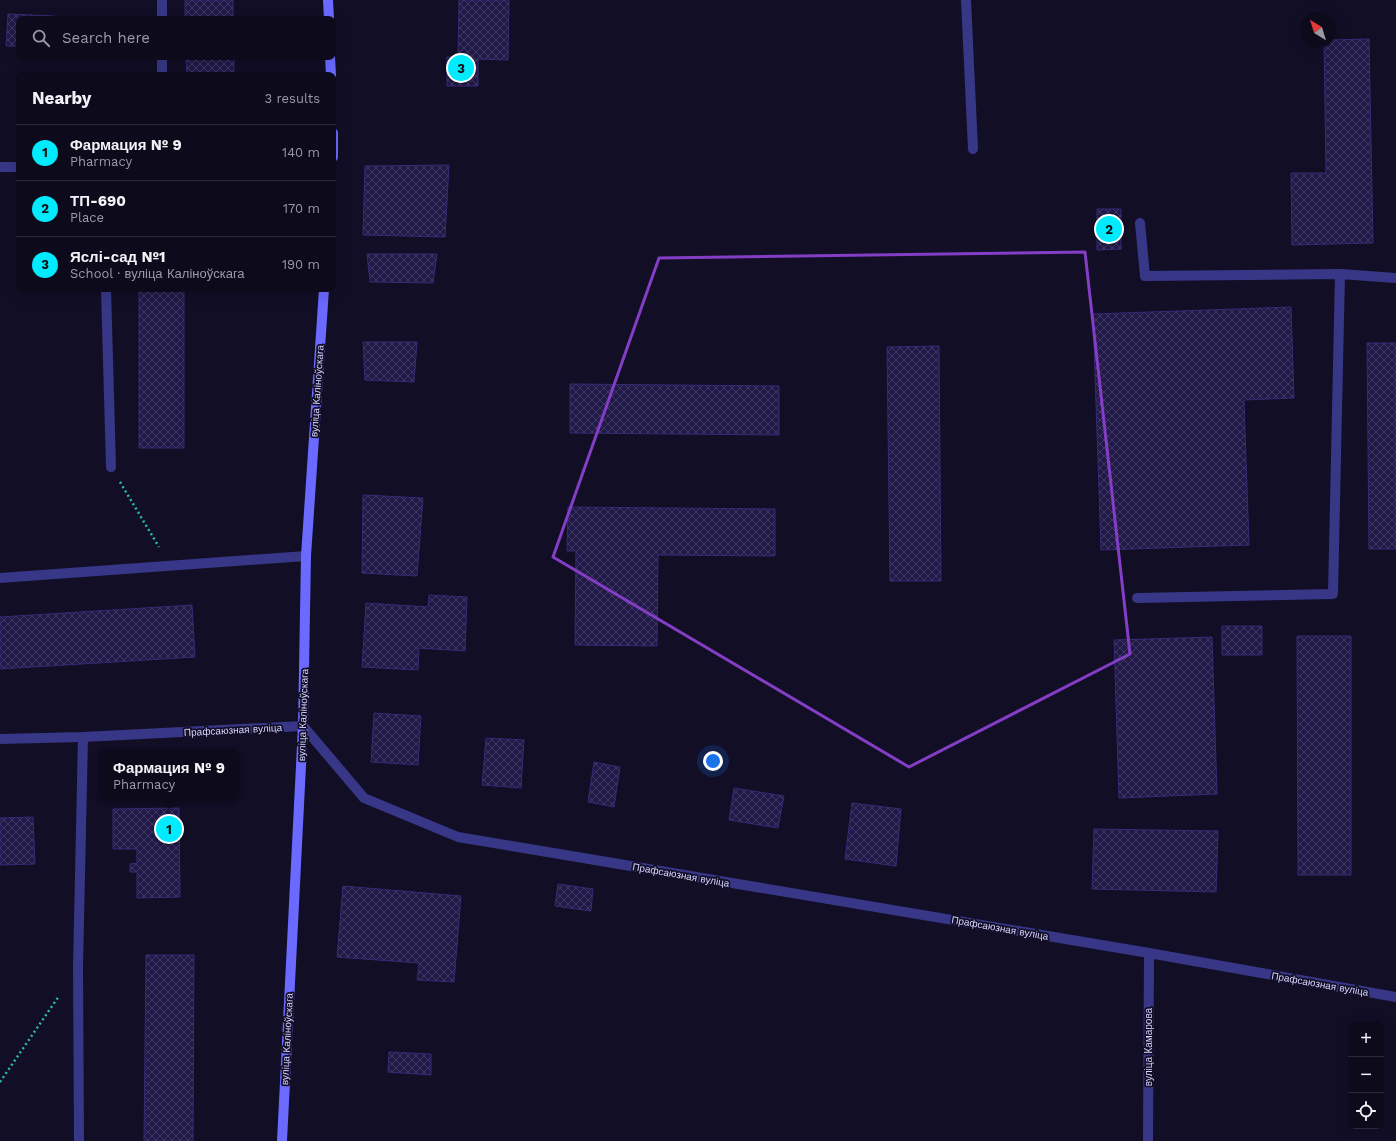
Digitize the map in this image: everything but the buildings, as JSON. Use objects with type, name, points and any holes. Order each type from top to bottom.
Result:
[{"type":"main road","points":[[328,0],[329,16]]},
{"type":"main road","points":[[330,60],[331,72]]},
{"type":"main road","name":"вуліца Каліноўскага","points":[[282,1141],[304,726],[306,556],[324,292]]},
{"type":"street","points":[[162,0],[162,16]]},
{"type":"street","points":[[966,0],[973,149]]},
{"type":"street","points":[[162,60],[162,72]]},
{"type":"street","points":[[0,167],[16,167]]},
{"type":"street","points":[[1140,223],[1145,276],[1340,274],[1396,278]]},
{"type":"street","points":[[1138,598],[1333,594],[1340,274]]},
{"type":"street","points":[[106,292],[111,467]]},
{"type":"street","points":[[0,578],[306,556]]},
{"type":"street","name":"Прафсаюзная вуліца","points":[[0,739],[83,737],[304,726],[364,798],[458,837],[1149,953],[1396,997]]},
{"type":"street","points":[[79,1141],[78,967],[83,737]]},
{"type":"street","name":"вуліца Камарова","points":[[1148,1141],[1149,953]]},
{"type":"path","points":[[111,467],[170,566]]},
{"type":"path","points":[[0,1082],[61,993]]},
{"type":"highlighted area","points":[[1085,252],[1130,654],[909,767],[553,557],[659,258]]},
{"type":"place","name":"Яслі-сад №1","points":[[461,68]]},
{"type":"place","name":"ТП-690","points":[[1109,229]]},
{"type":"place","name":"Фармация № 9","points":[[169,829]]}]
